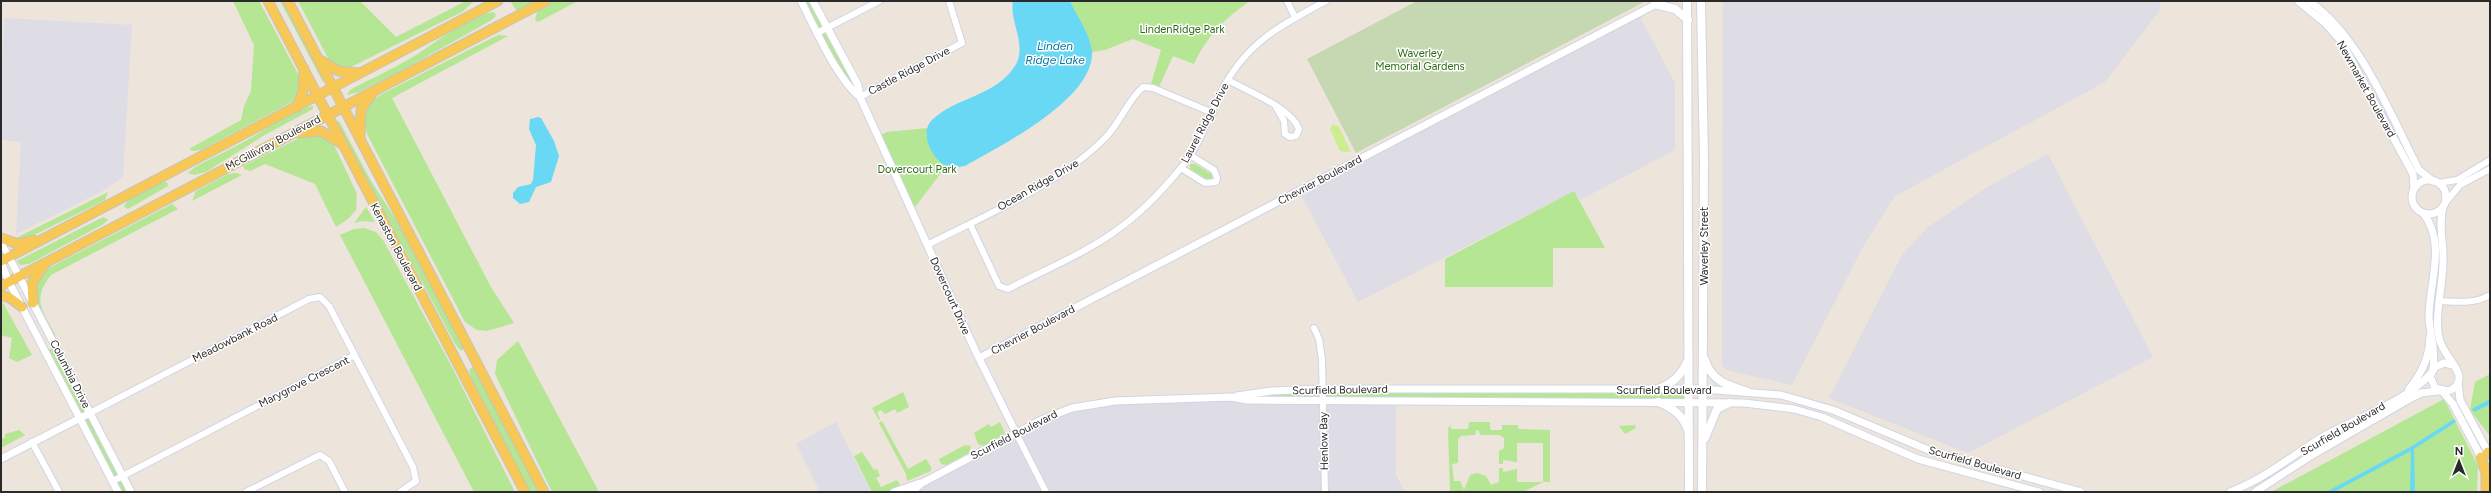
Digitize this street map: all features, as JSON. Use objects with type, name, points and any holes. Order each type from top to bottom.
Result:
[{"type":"main road","name":"Kenaston Boulevard","points":[[268,1],[304,66],[343,145],[525,492]]},
{"type":"main road","name":"Kenaston Boulevard","points":[[288,1],[544,492]]},
{"type":"main road","name":"McGillivray Boulevard","points":[[4,260],[366,72],[498,1]]},
{"type":"main road","name":"McGillivray Boulevard","points":[[5,284],[546,1]]},
{"type":"main road","name":"Waverley Street","points":[[1687,1],[1690,356],[1689,492]]},
{"type":"main road","name":"Waverley Street","points":[[1701,1],[1703,356],[1702,492]]},
{"type":"main road","points":[[1659,3],[1675,10],[1688,20]]},
{"type":"main road","points":[[319,60],[338,71],[350,73],[366,72]]},
{"type":"main road","points":[[297,107],[303,91],[304,66]]},
{"type":"main road","points":[[360,137],[361,110],[374,91]]},
{"type":"main road","points":[[291,134],[321,132],[343,145]]},
{"type":"main road","points":[[1,238],[18,244],[47,237]]},
{"type":"main road","points":[[33,303],[32,283],[36,274],[49,260]]},
{"type":"main road","points":[[1,295],[10,298],[22,307]]},
{"type":"main road","points":[[1656,390],[1670,385],[1679,376],[1690,356]]},
{"type":"main road","points":[[1703,356],[1710,373],[1715,378],[1732,387],[1748,392]]},
{"type":"main road","points":[[1658,402],[1670,407],[1678,413],[1689,432]]},
{"type":"main road","points":[[1703,444],[1717,409],[1729,403]]},
{"type":"main road","points":[[2486,454],[2486,492]]},
{"type":"street","name":"Dovercourt Drive","points":[[801,1],[817,33],[852,88],[860,97]]},
{"type":"street","name":"Dovercourt Drive","points":[[813,1],[858,85],[860,97],[979,358],[1046,492]]},
{"type":"street","points":[[817,33],[879,1]]},
{"type":"street","name":"Castle Ridge Drive","points":[[860,97],[962,43],[949,1]]},
{"type":"street","points":[[1287,1],[1295,17]]},
{"type":"street","name":"Laurel Ridge Drive","points":[[970,224],[999,286],[1008,289],[1116,231],[1149,204],[1181,168],[1190,155],[1228,80],[1237,65],[1255,44],[1295,17],[1326,1]]},
{"type":"street","name":"Newmarket Boulevard","points":[[2298,1],[2325,23],[2341,41],[2413,174],[2414,189]]},
{"type":"street","name":"Newmarket Boulevard","points":[[2310,1],[2340,27],[2361,60],[2419,170],[2436,182]]},
{"type":"street","name":"Chevrier Boulevard","points":[[979,358],[1659,3]]},
{"type":"street","points":[[1228,80],[1276,106],[1290,116],[1297,125],[1299,131],[1296,136],[1290,137],[1285,134],[1284,121],[1276,106]]},
{"type":"street","name":"Ocean Ridge Drive","points":[[927,245],[970,224],[1056,177],[1082,159],[1109,133],[1143,87],[1153,88],[1212,112]]},
{"type":"street","points":[[1181,168],[1205,183],[1216,182],[1217,178],[1214,170],[1190,155]]},
{"type":"street","points":[[2405,394],[2417,380],[2426,360],[2430,327],[2435,244],[2432,227],[2412,200],[2414,189],[2422,182],[2457,180],[2490,160]]},
{"type":"street","points":[[2423,213],[2434,214],[2444,205],[2460,185],[2490,169]]},
{"type":"street","points":[[2436,182],[2445,191],[2440,225],[2443,263],[2438,336],[2442,350],[2459,373],[2458,383],[2460,400],[2486,454]]},
{"type":"street","points":[[1,242],[4,260]]},
{"type":"street","name":"Columbia Drive","points":[[4,260],[19,277],[131,492]]},
{"type":"street","name":"Columbia Drive","points":[[4,260],[5,284],[22,307],[118,492]]},
{"type":"street","points":[[2440,301],[2467,302],[2481,300],[2490,295]]},
{"type":"street","name":"Meadowbank Road","points":[[90,413],[314,297],[325,300],[353,356]]},
{"type":"street","points":[[2430,327],[2435,352],[2432,371],[2432,385],[2441,391],[2453,404],[2486,454]]},
{"type":"street","name":"Henlow Bay","points":[[1314,328],[1321,347],[1325,492]]},
{"type":"street","name":"Marygrove Crescent","points":[[113,481],[353,356],[416,476],[416,481],[400,492]]},
{"type":"street","points":[[2432,371],[2444,363],[2453,365]]},
{"type":"street","name":"Scurfield Boulevard","points":[[2230,492],[2281,465],[2316,441],[2405,394],[2424,382],[2432,371]]},
{"type":"street","points":[[2441,391],[2452,390],[2458,383]]},
{"type":"street","name":"Scurfield Boulevard","points":[[912,492],[922,483],[1055,413],[1084,405],[1115,401],[1230,397],[1270,392],[1323,389],[1703,389],[1781,395],[1807,402],[1848,416],[1931,451],[2081,492]]},
{"type":"street","name":"Scurfield Boulevard","points":[[2255,492],[2309,457],[2411,398],[2421,393],[2441,391]]},
{"type":"street","name":"Scurfield Boulevard","points":[[1230,397],[1247,400],[1658,402],[1770,405],[1794,409],[1828,420],[1918,459],[2040,492]]},
{"type":"street","points":[[1,459],[90,413]]},
{"type":"street","points":[[32,442],[59,492]]},
{"type":"street","points":[[246,492],[320,455],[329,461],[345,492]]},
{"type":"street","name":"Scurfield Boulevard","points":[[894,492],[906,486],[922,483]]},
{"type":"shaded area","points":[[1723,1],[2160,1],[2160,10],[2105,82],[1895,196],[1865,243],[1792,385],[1726,370],[1722,365]]},
{"type":"shaded area","points":[[1638,13],[1675,83],[1675,150],[1580,200],[1574,191],[1358,302],[1299,191]]},
{"type":"shaded area","points":[[5,18],[132,25],[123,177],[101,192],[16,234],[21,142],[1,140],[1,76]]},
{"type":"shaded area","points":[[2048,154],[2153,357],[1968,453],[1829,398],[1902,255],[1928,227],[1989,186]]},
{"type":"shaded area","points":[[1149,399],[1396,400],[1396,475],[1405,492],[912,492],[1055,413]]},
{"type":"shaded area","points":[[836,422],[872,492],[820,492],[796,444]]},
{"type":"green space","points":[[233,1],[259,1],[298,74],[300,89],[292,102],[201,150],[193,151],[189,149],[241,120],[244,106],[251,91],[254,45]]},
{"type":"green space","points":[[280,1],[284,1],[324,82],[323,82]]},
{"type":"green space","points":[[298,1],[360,1],[396,37],[466,1],[474,1],[462,12],[349,68],[340,68],[330,62]]},
{"type":"green space","points":[[510,1],[578,1],[538,22],[535,20],[539,5],[519,14]]},
{"type":"green space","points":[[801,1],[813,1],[860,90],[852,88]]},
{"type":"green space","name":"LindenRidge Park","points":[[1070,1],[1250,1],[1217,29],[1204,45],[1194,64],[1173,56],[1159,87],[1151,84],[1161,50],[1133,39],[1105,50],[1092,52],[1090,42]]},
{"type":"green space","name":"Waverley Memorial Gardens","points":[[1417,1],[1646,1],[1356,153],[1307,59]]},
{"type":"green space","points":[[494,12],[496,16],[490,21],[399,72],[359,92],[347,95],[350,90],[396,67],[462,24],[473,18]]},
{"type":"green space","points":[[498,35],[508,36],[392,98],[491,287],[514,323],[487,331],[477,330],[465,322],[367,134],[365,117],[368,107],[380,95]]},
{"type":"green space","points":[[313,106],[313,109],[263,136],[206,172],[194,175],[188,173],[195,167],[248,139],[290,114]]},
{"type":"green space","points":[[339,121],[371,181],[400,226],[464,348],[461,351],[455,344],[367,181],[339,127],[337,122]]},
{"type":"green space","points":[[1333,124],[1339,127],[1350,150],[1349,152],[1340,151],[1330,129]]},
{"type":"green space","name":"Dovercourt Park","points":[[928,128],[926,135],[940,162],[947,165],[912,211],[878,136],[887,132]]},
{"type":"green space","points":[[319,134],[334,145],[357,194],[356,210],[348,219],[336,227],[315,184],[265,164],[250,171],[244,169],[243,166],[303,136]]},
{"type":"green space","points":[[1190,164],[1195,164],[1213,175],[1212,179],[1208,180],[1190,169]]},
{"type":"green space","points":[[236,173],[242,175],[192,201],[196,191],[228,174]]},
{"type":"green space","points":[[167,182],[168,186],[128,209],[124,207],[131,198],[142,190]]},
{"type":"green space","points":[[1574,191],[1605,248],[1553,248],[1553,287],[1445,287],[1445,259]]},
{"type":"green space","points":[[108,192],[105,200],[30,237],[14,239]]},
{"type":"green space","points":[[172,204],[178,209],[51,275],[45,284],[40,299],[43,312],[56,336],[53,334],[38,306],[33,292],[41,272]]},
{"type":"green space","points":[[366,207],[375,222],[363,221],[354,223]]},
{"type":"green space","points":[[103,217],[108,220],[102,225],[29,264],[20,265],[17,261]]},
{"type":"green space","points":[[364,228],[376,232],[383,240],[452,367],[515,492],[474,492],[340,235],[354,229]]},
{"type":"green space","points":[[3,303],[32,355],[17,362],[9,358],[12,338],[1,335],[1,304]]},
{"type":"green space","points":[[518,341],[599,492],[552,492],[495,374],[497,360]]},
{"type":"green space","points":[[56,346],[131,492],[118,492],[45,352]]},
{"type":"green space","points":[[474,367],[539,492],[530,492],[472,382],[469,369]]},
{"type":"green space","points":[[2490,374],[2490,436],[2470,410],[2475,382]]},
{"type":"green space","points":[[1689,390],[1689,403],[1247,400],[1271,391]]},
{"type":"green space","points":[[903,392],[909,407],[897,413],[895,409],[885,414],[881,410],[877,412],[880,419],[879,420],[872,408]]},
{"type":"green space","points":[[2444,399],[2478,466],[2477,492],[2271,492]]},
{"type":"green space","points":[[882,421],[908,469],[926,459],[931,467],[931,471],[907,481],[906,474],[879,423]]},
{"type":"green space","points":[[1000,422],[1005,433],[1003,435],[983,446],[978,444],[974,433],[989,424],[991,427]]},
{"type":"green space","points":[[1469,422],[1490,422],[1490,430],[1502,430],[1502,425],[1518,425],[1518,429],[1550,430],[1550,482],[1543,482],[1523,492],[1450,492],[1448,428],[1451,425],[1451,429],[1468,429]],"holes":[[[1476,430],[1479,431],[1480,435],[1499,435],[1504,438],[1504,448],[1499,451],[1499,464],[1503,464],[1503,460],[1517,462],[1517,443],[1543,443],[1543,482],[1517,482],[1517,469],[1503,472],[1503,468],[1499,468],[1499,482],[1491,485],[1486,476],[1477,473],[1470,475],[1464,490],[1460,481],[1454,481],[1452,464],[1458,463],[1458,439],[1461,436],[1475,435]]]},
{"type":"green space","points":[[1635,425],[1636,428],[1625,434],[1619,426]]},
{"type":"green space","points":[[19,430],[25,435],[1,448],[1,438],[5,438],[5,434]]},
{"type":"green space","points":[[965,445],[971,446],[969,453],[946,465],[941,464],[939,459]]},
{"type":"green space","points":[[862,452],[874,470],[877,469],[880,476],[876,478],[881,487],[897,480],[900,485],[888,492],[872,492],[854,456]]},
{"type":"water","name":"Linden Ridge Lake","points":[[1013,1],[1070,1],[1091,45],[1092,51],[1089,69],[1078,86],[1062,103],[1043,119],[965,166],[955,167],[945,165],[939,161],[932,152],[927,136],[928,125],[942,112],[952,106],[997,84],[1007,76],[1015,66],[1020,50],[1013,17]]},
{"type":"water","points":[[538,117],[541,118],[554,141],[559,156],[551,182],[536,187],[529,202],[520,204],[513,198],[513,193],[518,187],[531,184],[533,180],[536,145],[529,129],[530,119]]},
{"type":"water","points":[[2490,399],[2490,404],[2474,412],[2472,409]]},
{"type":"water","points":[[2454,419],[2456,422],[2414,449],[2415,492],[2410,492],[2411,451],[2334,492],[2326,492],[2412,446]]}]
